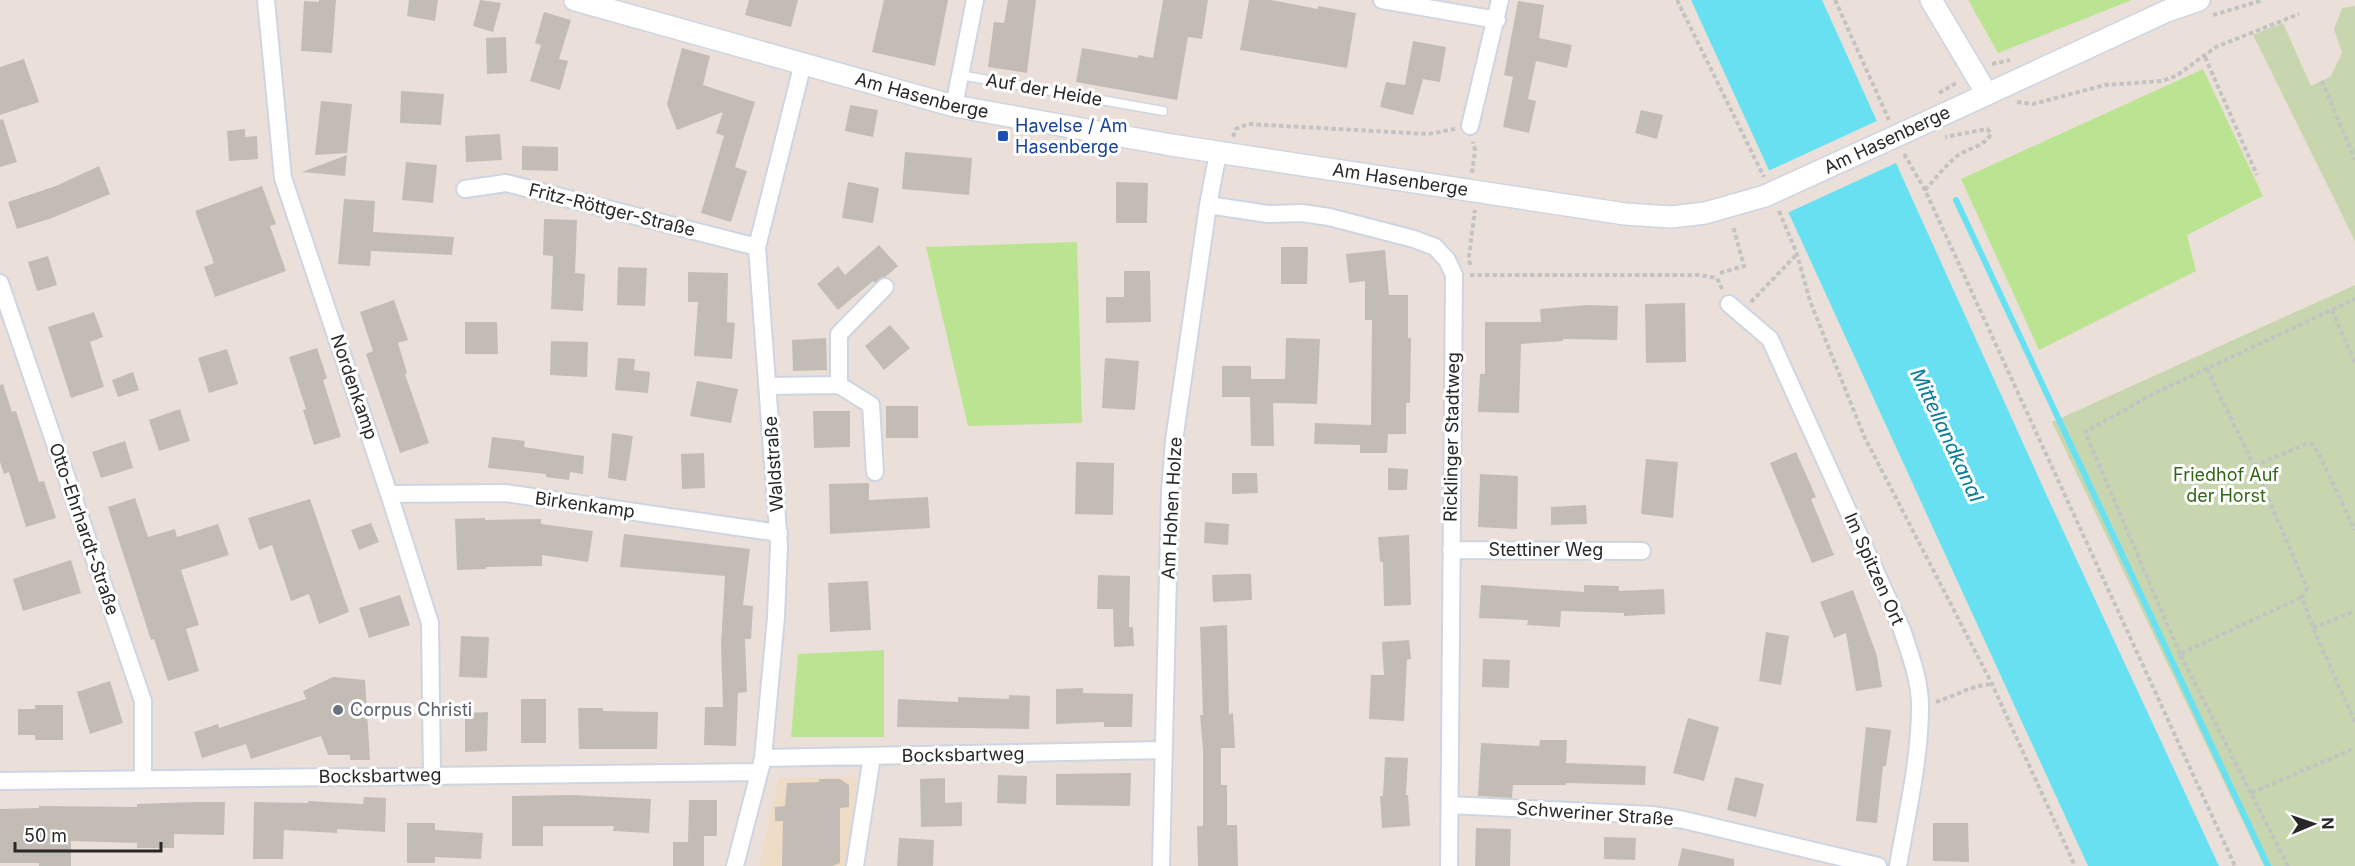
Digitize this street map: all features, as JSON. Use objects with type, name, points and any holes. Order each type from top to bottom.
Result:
[{"type":"street","name":"Nordenkamp","points":[[266,0],[283,178],[390,494],[430,623],[432,775]]},
{"type":"street","name":"Auf der Heide","points":[[954,106],[975,0]]},
{"type":"street","points":[[1382,0],[1497,20]]},
{"type":"street","points":[[1470,126],[1500,0]]},
{"type":"street","points":[[1931,0],[1987,94]]},
{"type":"street","name":"Am Hasenberge","points":[[583,1],[954,106],[1225,145],[1625,214],[1671,217],[1705,213],[1765,196],[2167,12],[2199,0]]},
{"type":"street","name":"Waldstraße","points":[[735,866],[761,765],[776,617],[778,533],[758,247],[803,63]]},
{"type":"street","name":"Am Hohen Holze","points":[[1161,866],[1170,492],[1174,441],[1208,205],[1225,145]]},
{"type":"street","name":"Fritz-Röttger-Straße","points":[[465,189],[506,183],[758,247]]},
{"type":"street","points":[[1208,205],[1268,214],[1302,213],[1329,217],[1414,239],[1435,247],[1447,260],[1454,275]]},
{"type":"street","name":"Ricklinger Stadtweg","points":[[1449,866],[1454,275]]},
{"type":"street","name":"Otto-Ehrhardt-Straße","points":[[0,283],[142,701],[143,779]]},
{"type":"street","points":[[839,385],[839,334],[885,287]]},
{"type":"street","name":"Im Spitzen Ort","points":[[1735,309],[1770,339],[1902,630],[1914,665],[1920,705],[1916,756],[1898,866]]},
{"type":"street","points":[[768,386],[839,385],[871,405],[875,472]]},
{"type":"street","name":"Birkenkamp","points":[[390,494],[505,494],[778,533]]},
{"type":"street","name":"Stettiner Weg","points":[[1451,550],[1642,551]]},
{"type":"street","name":"Bocksbartweg","points":[[0,782],[432,775],[761,765],[872,756],[1164,750]]},
{"type":"street","points":[[855,866],[872,756]]},
{"type":"street","name":"Schweriner Straße","points":[[1450,805],[1663,817],[1878,866]]},
{"type":"lane","name":"Auf der Heide","points":[[960,75],[1163,111]]},
{"type":"path","points":[[1677,0],[1761,171]]},
{"type":"path","points":[[1835,0],[1898,134],[1910,166],[1925,190],[2235,866]]},
{"type":"path","points":[[2010,101],[2032,104],[2105,84],[2162,81],[2176,76],[2216,47],[2236,37],[2299,14]]},
{"type":"path","points":[[2205,57],[2257,175]]},
{"type":"path","points":[[2322,81],[2355,160]]},
{"type":"path","points":[[1225,145],[1236,129],[1248,124],[1428,134],[1470,126]]},
{"type":"path","points":[[1925,190],[1957,156],[1981,145],[1991,133],[1987,129],[1951,137],[1938,136]]},
{"type":"path","points":[[1471,167],[1475,150]]},
{"type":"path","points":[[1469,256],[1475,221]]},
{"type":"path","points":[[1720,273],[1744,266],[1733,226]]},
{"type":"path","points":[[1790,235],[1810,301],[1864,436],[1992,684],[2075,866]]},
{"type":"path","points":[[1454,275],[1699,275],[1717,278],[1735,309],[1797,254]]},
{"type":"path","points":[[2288,866],[2180,654],[2085,432],[2153,394],[2355,299]]},
{"type":"path","points":[[2332,310],[2355,363]]},
{"type":"path","points":[[2180,654],[2302,597],[2307,588],[2207,369]]},
{"type":"path","points":[[2253,466],[2306,444],[2312,444],[2355,530]]},
{"type":"path","points":[[2302,597],[2313,628],[2355,722]]},
{"type":"path","points":[[2313,628],[2355,611]]},
{"type":"path","points":[[1931,703],[1953,697],[1976,685],[1992,684]]},
{"type":"path","points":[[2251,793],[2355,748]]},
{"type":"shaded area","points":[[858,777],[845,866],[759,866],[779,778]]},
{"type":"green space","points":[[1968,0],[2132,0],[1998,53]]},
{"type":"green space","points":[[2355,6],[2355,241],[2253,35],[2283,23],[2311,86],[2331,76],[2342,53],[2334,29],[2342,8]]},
{"type":"green space","points":[[2203,69],[2263,196],[2187,235],[2196,271],[2039,350],[1961,179]]},
{"type":"green space","points":[[1077,242],[1082,423],[968,426],[926,247]]},
{"type":"green space","name":"Friedhof Auf der Horst","points":[[2355,285],[2355,866],[2264,866],[2052,422]]},
{"type":"green space","points":[[884,650],[884,737],[791,737],[798,654]]},
{"type":"water","name":"Mittellandkanal","points":[[1691,0],[1822,0],[2047,496],[2219,866],[2088,866]]},
{"type":"pier","points":[[1879,120],[1898,162],[1785,214],[1766,172]]},
{"type":"building","points":[[319,0],[336,0],[332,53],[301,51],[304,1],[319,2]]},
{"type":"building","points":[[409,0],[438,0],[435,21],[407,16]]},
{"type":"building","points":[[480,0],[501,3],[493,32],[473,26]]},
{"type":"building","points":[[749,0],[798,0],[791,27],[745,15]]},
{"type":"building","points":[[884,0],[948,0],[935,66],[872,52]]},
{"type":"building","points":[[1008,0],[1036,0],[1027,73],[988,67],[994,22],[1004,23]]},
{"type":"building","points":[[1163,0],[1208,0],[1202,39],[1188,37],[1177,100],[1076,82],[1082,48],[1138,58],[1138,55],[1153,58]]},
{"type":"building","points":[[1249,0],[1271,0],[1356,13],[1347,68],[1240,50]]},
{"type":"building","points":[[1518,1],[1544,5],[1539,38],[1572,45],[1567,68],[1536,61],[1528,99],[1536,101],[1529,133],[1503,127],[1513,77],[1504,75]]},
{"type":"building","points":[[544,12],[571,20],[559,59],[568,61],[560,90],[530,81],[541,45],[535,43]]},
{"type":"building","points":[[506,37],[507,73],[487,74],[486,38]]},
{"type":"building","points":[[1413,41],[1446,47],[1440,82],[1423,79],[1413,115],[1380,107],[1386,82],[1405,85]]},
{"type":"building","points":[[682,48],[710,56],[703,85],[755,102],[735,167],[747,171],[731,222],[701,213],[724,136],[716,133],[723,112],[677,130],[667,104]]},
{"type":"building","points":[[24,59],[39,102],[0,115],[0,67]]},
{"type":"building","points":[[401,91],[444,94],[441,125],[400,123]]},
{"type":"building","points":[[321,101],[352,104],[347,153],[315,155]]},
{"type":"building","points":[[850,105],[878,110],[873,137],[845,131]]},
{"type":"building","points":[[1641,110],[1663,115],[1657,139],[1635,133]]},
{"type":"building","points":[[3,119],[17,162],[0,167],[0,120]]},
{"type":"building","points":[[245,129],[245,137],[257,136],[258,159],[229,161],[227,131]]},
{"type":"building","points":[[500,134],[502,160],[466,162],[465,136]]},
{"type":"building","points":[[522,146],[558,147],[558,171],[522,170]]},
{"type":"building","points":[[905,152],[972,158],[969,195],[902,189]]},
{"type":"building","points":[[347,155],[345,176],[302,172]]},
{"type":"building","points":[[406,162],[437,165],[433,203],[402,200]]},
{"type":"building","points":[[99,166],[110,194],[52,218],[17,229],[8,202],[56,186]]},
{"type":"building","points":[[848,182],[879,188],[873,223],[842,218]]},
{"type":"building","points":[[1116,182],[1148,183],[1147,223],[1116,223]]},
{"type":"building","points":[[262,186],[276,224],[270,226],[286,271],[215,297],[204,267],[214,263],[195,211]]},
{"type":"building","points":[[344,199],[375,201],[373,232],[454,237],[452,255],[371,251],[370,266],[338,264]]},
{"type":"building","points":[[544,219],[577,220],[575,273],[585,274],[583,311],[551,309],[553,256],[543,255]]},
{"type":"building","points":[[879,245],[898,266],[875,283],[873,281],[838,310],[817,284],[838,266],[845,275]]},
{"type":"building","points":[[1281,247],[1308,247],[1307,284],[1281,284]]},
{"type":"building","points":[[1385,250],[1389,295],[1408,295],[1408,338],[1411,338],[1410,403],[1406,403],[1406,434],[1388,434],[1387,453],[1360,453],[1360,445],[1314,444],[1315,423],[1371,425],[1372,320],[1365,320],[1365,281],[1349,283],[1346,254]]},
{"type":"building","points":[[48,256],[57,285],[37,291],[28,262]]},
{"type":"building","points":[[618,267],[647,268],[645,306],[617,305]]},
{"type":"building","points":[[1124,271],[1150,271],[1151,322],[1106,323],[1106,297],[1124,297]]},
{"type":"building","points":[[688,272],[728,273],[727,322],[735,323],[732,359],[694,356],[698,302],[688,302]]},
{"type":"building","points":[[394,300],[408,340],[398,343],[407,373],[405,374],[429,443],[400,453],[366,354],[373,351],[360,312]]},
{"type":"building","points":[[1685,303],[1686,362],[1646,363],[1645,304]]},
{"type":"building","points":[[1587,305],[1618,306],[1617,340],[1563,339],[1563,341],[1521,344],[1519,413],[1478,412],[1480,374],[1485,374],[1485,322],[1541,322],[1540,309]]},
{"type":"building","points":[[94,312],[103,337],[90,342],[104,387],[71,398],[48,327]]},
{"type":"building","points":[[465,322],[497,322],[498,354],[465,354]]},
{"type":"building","points":[[890,325],[910,348],[884,370],[865,346]]},
{"type":"building","points":[[826,338],[827,370],[793,371],[792,340]]},
{"type":"building","points":[[1286,338],[1320,339],[1317,404],[1273,403],[1274,446],[1251,446],[1250,397],[1222,397],[1222,366],[1251,366],[1251,379],[1285,379]]},
{"type":"building","points":[[551,341],[588,342],[587,377],[550,375]]},
{"type":"building","points":[[317,348],[327,378],[323,380],[341,437],[314,445],[303,410],[306,409],[289,357]]},
{"type":"building","points":[[227,349],[238,384],[209,393],[198,358]]},
{"type":"building","points":[[618,358],[635,359],[634,370],[650,372],[648,393],[615,390]]},
{"type":"building","points":[[1105,358],[1139,361],[1135,410],[1102,408]]},
{"type":"building","points":[[133,372],[139,390],[118,397],[112,380]]},
{"type":"building","points":[[697,381],[738,389],[731,423],[690,416]]},
{"type":"building","points":[[3,384],[12,412],[16,411],[39,482],[44,481],[56,518],[26,527],[9,472],[4,474],[0,462],[0,385]]},
{"type":"building","points":[[886,406],[918,406],[918,438],[886,438]]},
{"type":"building","points":[[180,409],[190,441],[159,451],[149,420]]},
{"type":"building","points":[[813,411],[850,411],[850,447],[814,448]]},
{"type":"building","points":[[612,433],[633,436],[626,481],[608,478]]},
{"type":"building","points":[[492,437],[525,441],[524,447],[584,456],[583,474],[570,472],[569,480],[546,477],[546,474],[488,468]]},
{"type":"building","points":[[125,441],[133,468],[101,478],[92,452]]},
{"type":"building","points":[[1796,452],[1816,497],[1811,499],[1834,555],[1812,563],[1770,463]]},
{"type":"building","points":[[704,453],[705,488],[682,489],[681,454]]},
{"type":"building","points":[[1646,459],[1678,462],[1673,518],[1641,514]]},
{"type":"building","points":[[1076,462],[1114,463],[1113,515],[1075,514]]},
{"type":"building","points":[[1388,468],[1408,469],[1407,490],[1388,490]]},
{"type":"building","points":[[1232,473],[1257,473],[1258,493],[1232,494]]},
{"type":"building","points":[[1480,474],[1518,476],[1517,529],[1478,527]]},
{"type":"building","points":[[869,483],[869,500],[928,497],[930,528],[830,534],[829,484]]},
{"type":"building","points":[[135,498],[148,537],[175,529],[177,537],[218,524],[229,555],[181,570],[199,625],[186,629],[199,671],[168,681],[154,639],[151,640],[108,507]]},
{"type":"building","points":[[310,499],[349,612],[319,624],[309,594],[291,601],[272,545],[259,550],[248,518]]},
{"type":"building","points":[[1586,505],[1587,524],[1551,525],[1551,507]]},
{"type":"building","points":[[485,518],[485,520],[541,519],[541,524],[593,531],[588,562],[542,555],[542,566],[457,570],[455,519]]},
{"type":"building","points":[[1205,522],[1229,524],[1228,545],[1204,543]]},
{"type":"building","points":[[371,523],[379,542],[359,550],[351,530]]},
{"type":"building","points":[[624,534],[750,549],[743,605],[753,606],[751,639],[745,639],[747,692],[738,693],[736,746],[704,745],[705,707],[723,707],[721,645],[725,576],[620,567]]},
{"type":"building","points":[[1409,535],[1411,605],[1384,606],[1383,562],[1380,562],[1378,537]]},
{"type":"building","points":[[71,560],[81,593],[23,611],[13,579]]},
{"type":"building","points":[[1251,574],[1252,600],[1213,602],[1212,575]]},
{"type":"building","points":[[1098,575],[1130,576],[1129,627],[1133,627],[1134,646],[1114,647],[1113,609],[1097,609]]},
{"type":"building","points":[[868,581],[871,630],[830,632],[828,583]]},
{"type":"building","points":[[1481,585],[1584,592],[1584,585],[1619,586],[1619,591],[1664,589],[1665,614],[1624,616],[1624,613],[1561,611],[1560,627],[1527,625],[1528,620],[1479,618]]},
{"type":"building","points":[[1853,590],[1877,656],[1882,687],[1856,691],[1846,633],[1834,638],[1820,602]]},
{"type":"building","points":[[400,595],[410,625],[369,638],[359,608]]},
{"type":"building","points":[[1227,625],[1229,714],[1233,713],[1235,748],[1221,748],[1221,785],[1227,785],[1227,825],[1237,825],[1238,866],[1198,866],[1197,826],[1203,826],[1200,627]]},
{"type":"building","points":[[1766,632],[1789,636],[1781,685],[1759,681]]},
{"type":"building","points":[[461,636],[489,637],[487,678],[459,677]]},
{"type":"building","points":[[1409,640],[1411,659],[1407,660],[1404,721],[1369,719],[1371,675],[1384,675],[1382,642]]},
{"type":"building","points":[[1483,659],[1510,660],[1509,688],[1482,687]]},
{"type":"building","points":[[333,677],[365,680],[370,760],[350,760],[350,755],[328,755],[321,736],[251,759],[246,744],[202,758],[194,732],[218,724],[219,728],[306,699],[303,691]]},
{"type":"building","points":[[110,681],[123,723],[90,734],[77,692]]},
{"type":"building","points":[[1083,688],[1083,693],[1133,694],[1132,727],[1104,727],[1104,722],[1056,724],[1056,689]]},
{"type":"building","points":[[1009,695],[1030,696],[1029,729],[897,727],[898,699],[958,702],[958,697],[1009,699]]},
{"type":"building","points":[[521,699],[546,699],[546,743],[521,743]]},
{"type":"building","points":[[35,705],[63,705],[63,740],[35,740],[35,735],[18,735],[18,709],[35,709]]},
{"type":"building","points":[[578,708],[658,712],[657,749],[579,749]]},
{"type":"building","points":[[488,712],[487,751],[465,752],[465,713]]},
{"type":"building","points":[[1688,718],[1719,727],[1704,781],[1673,773]]},
{"type":"building","points":[[1866,727],[1891,730],[1886,766],[1883,766],[1877,823],[1856,821]]},
{"type":"building","points":[[1540,740],[1567,740],[1566,763],[1646,766],[1645,785],[1566,783],[1566,785],[1513,785],[1512,798],[1478,796],[1481,743],[1539,746]]},
{"type":"building","points":[[1385,757],[1408,758],[1406,795],[1408,795],[1410,826],[1382,828],[1380,796],[1383,796]]},
{"type":"building","points":[[1131,773],[1130,806],[1056,805],[1056,774]]},
{"type":"building","points":[[998,775],[1027,776],[1026,804],[997,803]]},
{"type":"building","points":[[1735,777],[1764,784],[1756,817],[1727,810]]},
{"type":"building","points":[[945,778],[945,803],[962,802],[962,826],[921,827],[920,779]]},
{"type":"building","points":[[819,779],[840,779],[849,785],[849,807],[840,808],[840,863],[832,866],[782,866],[783,821],[775,821],[775,807],[785,806],[787,783],[819,782]]},
{"type":"building","points":[[571,795],[651,799],[649,833],[613,831],[614,826],[543,826],[543,846],[512,846],[512,796]]},
{"type":"building","points":[[364,797],[386,798],[385,832],[337,829],[337,833],[284,830],[283,859],[253,859],[254,802],[308,803],[308,801],[363,804]]},
{"type":"building","points":[[689,800],[717,800],[717,836],[704,836],[704,866],[673,866],[673,842],[688,842]]},
{"type":"building","points":[[225,802],[224,835],[174,834],[174,848],[137,848],[137,843],[71,841],[71,866],[0,863],[0,809],[39,808],[39,806],[137,807],[137,804]]},
{"type":"building","points":[[407,823],[435,823],[435,830],[483,833],[481,859],[435,857],[435,863],[407,863]]},
{"type":"building","points":[[1933,823],[1968,823],[1969,862],[1933,861]]},
{"type":"building","points":[[1476,828],[1511,829],[1510,866],[1475,866]]},
{"type":"building","points":[[1604,837],[1636,838],[1635,860],[1604,859]]},
{"type":"building","points":[[899,838],[934,840],[933,866],[897,866]]},
{"type":"building","points":[[1682,848],[1734,859],[1734,866],[1678,866]]},
{"type":"waterway","points":[[1956,200],[2268,866]]},
{"type":"place","name":"Havelse / Am Hasenberge","points":[[1003,136]]},
{"type":"place","name":"Corpus Christi","points":[[338,710]]}]
